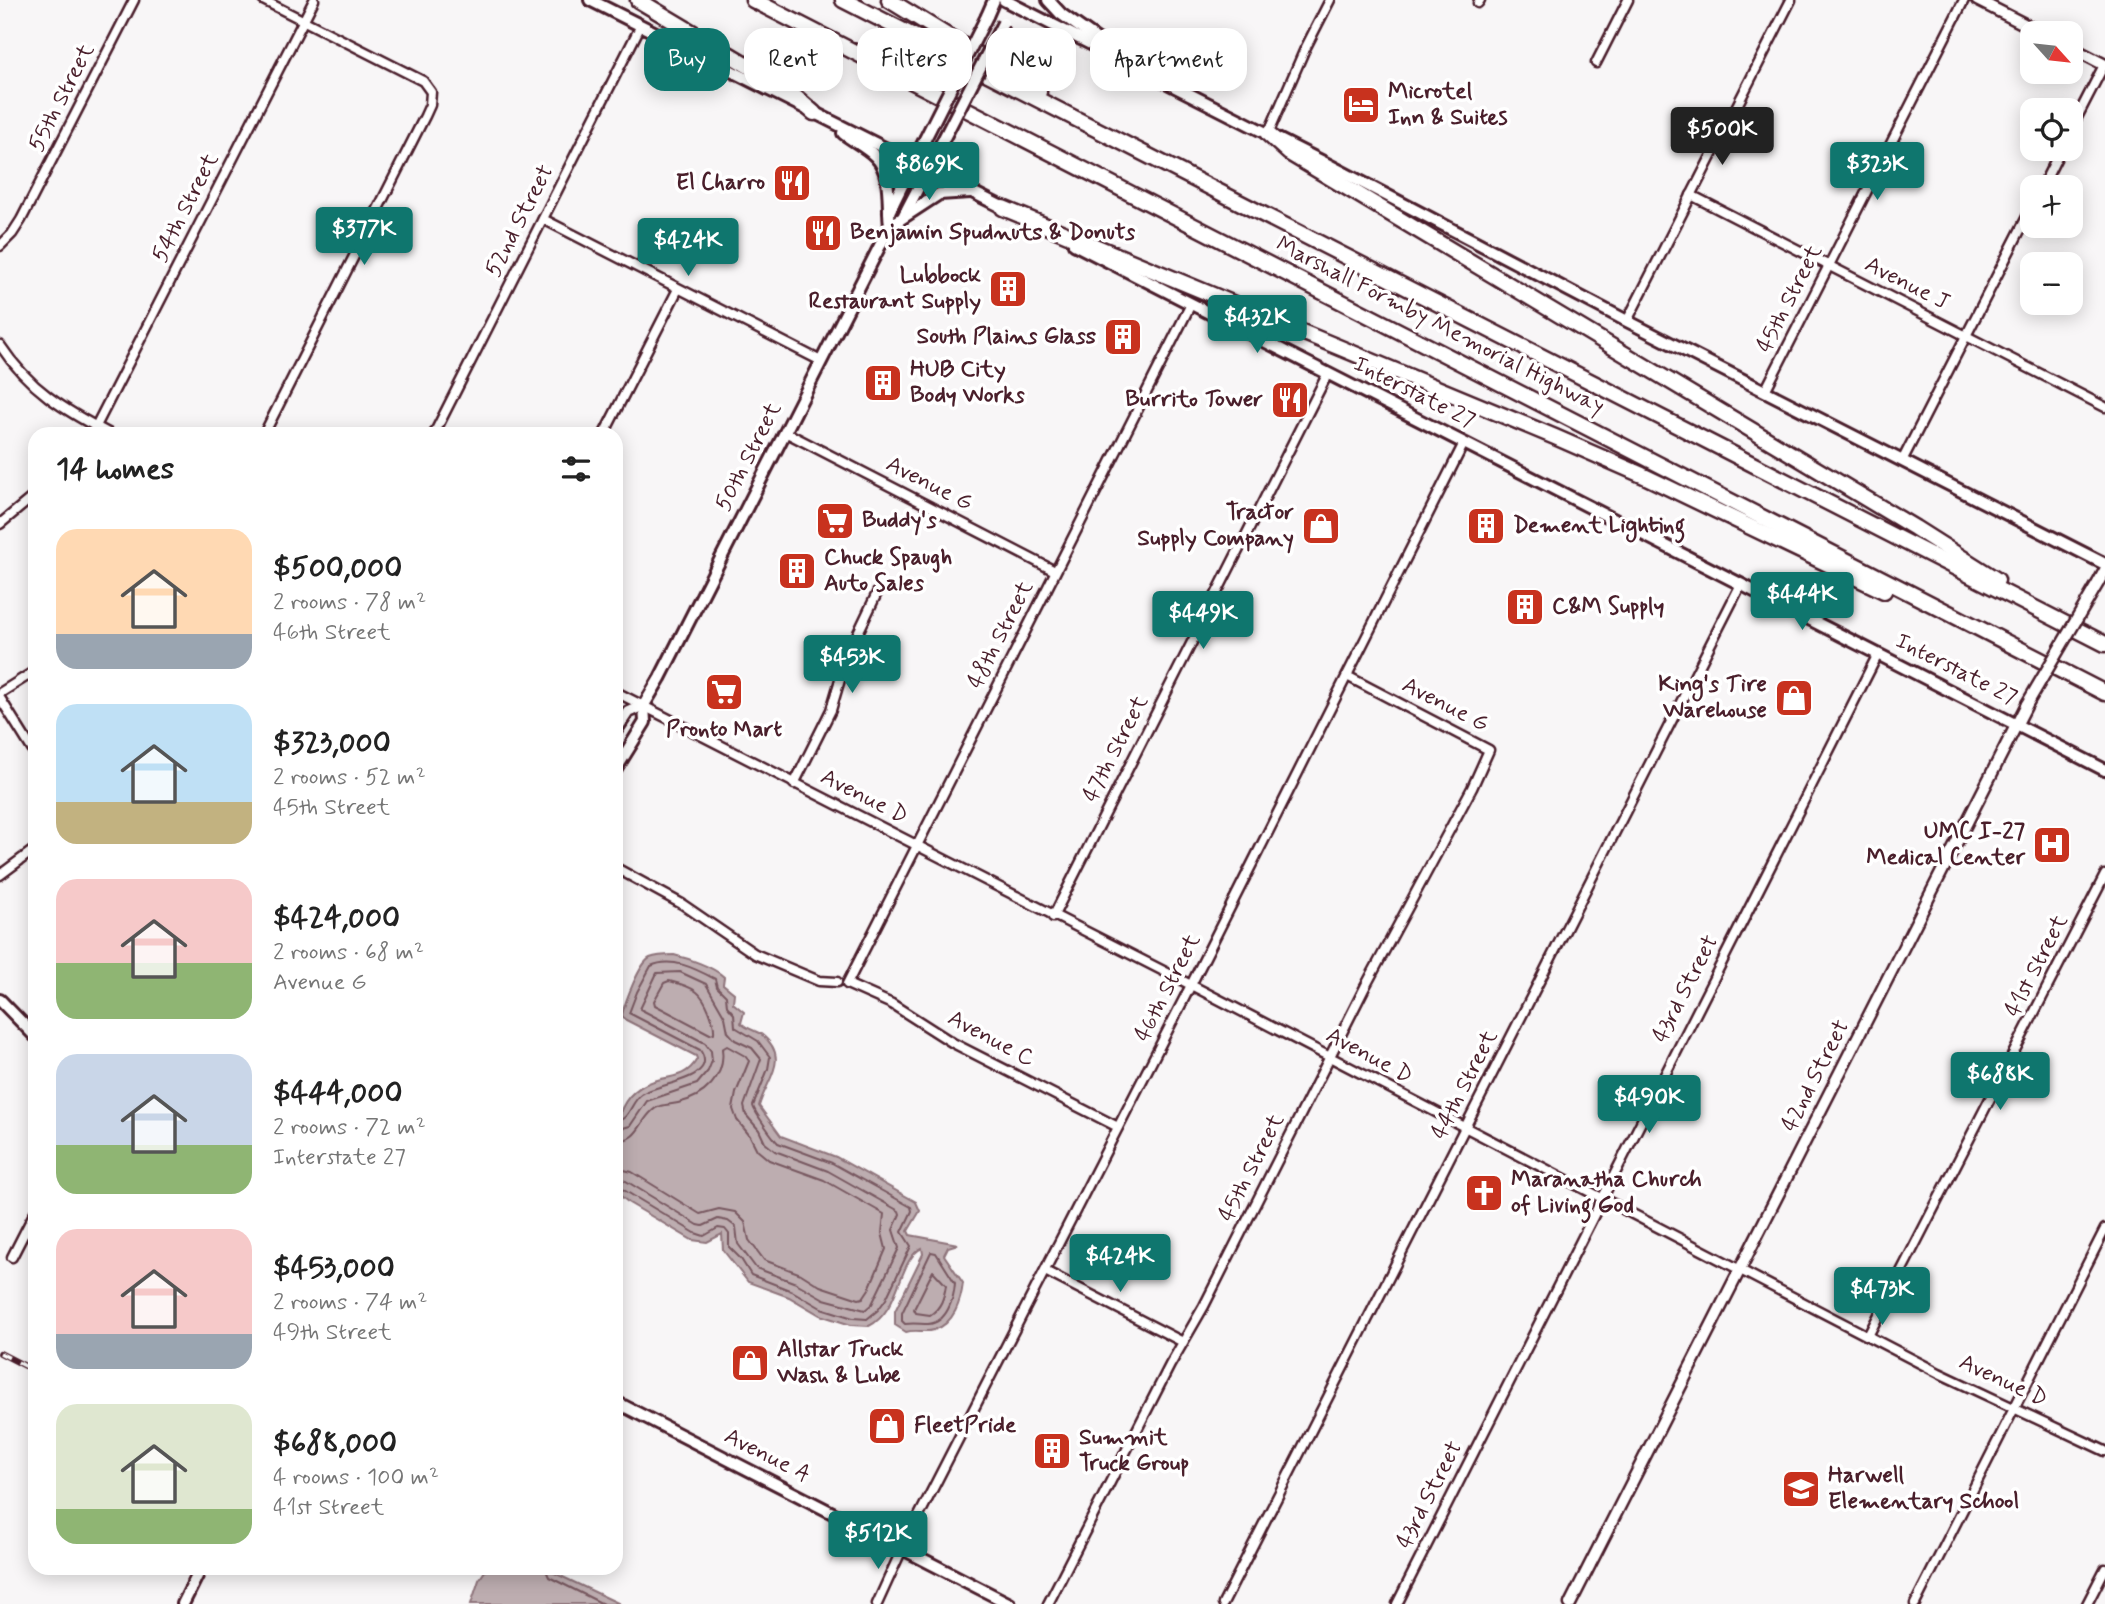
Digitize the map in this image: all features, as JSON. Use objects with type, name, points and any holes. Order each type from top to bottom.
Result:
[{"type":"highway","points":[[638,0],[784,87],[821,117]]},
{"type":"highway","name":"Marshall Formby Memorial Highway","points":[[753,0],[2105,695]]},
{"type":"highway","name":"Marshall Formby Memorial Highway","points":[[843,0],[2105,645]]},
{"type":"highway","points":[[889,0],[1127,146]]},
{"type":"highway","points":[[1268,134],[1289,153],[1975,565],[2032,606]]},
{"type":"highway","points":[[1003,208],[1555,437],[1642,475],[1897,597],[2009,644]]},
{"type":"main road","name":"Interstate 27","points":[[590,0],[973,192],[2105,769]]},
{"type":"main road","name":"50th Street","points":[[623,758],[645,722],[644,705],[674,652],[821,361],[889,220],[913,163],[994,0]]},
{"type":"main road","points":[[1048,0],[1061,14],[1090,35]]},
{"type":"main road","points":[[901,220],[1003,23],[1010,1],[1090,42]]},
{"type":"main road","points":[[1185,91],[2105,567]]},
{"type":"main road","points":[[821,117],[878,160],[886,176],[889,220],[901,220],[940,194],[973,192]]},
{"type":"main road","name":"50th Street","points":[[623,720],[628,712],[644,705]]},
{"type":"main road","points":[[0,1000],[28,1028]]},
{"type":"main road","name":"Avenue A","points":[[623,1406],[1010,1604]]},
{"type":"main road","points":[[183,1604],[198,1575]]},
{"type":"street","name":"55th Street","points":[[0,246],[21,220],[134,0]]},
{"type":"street","points":[[262,0],[423,81],[431,92],[430,105],[425,116],[268,427]]},
{"type":"street","name":"54th Street","points":[[95,427],[314,0]]},
{"type":"street","points":[[1268,134],[1304,51],[1330,0]]},
{"type":"street","points":[[1596,64],[1628,0]]},
{"type":"street","points":[[1627,321],[1791,0]]},
{"type":"street","name":"45th Street","points":[[1765,391],[1964,0]]},
{"type":"street","points":[[1977,0],[2020,22]]},
{"type":"street","name":"52nd Street","points":[[438,427],[641,25]]},
{"type":"street","points":[[2083,54],[2105,65],[2083,106]]},
{"type":"street","name":"Avenue J","points":[[1691,195],[2105,405]]},
{"type":"street","points":[[543,219],[821,361]]},
{"type":"street","points":[[1902,461],[2020,230]]},
{"type":"street","points":[[608,427],[678,289]]},
{"type":"street","name":"48th Street","points":[[847,984],[1191,304]]},
{"type":"street","points":[[0,345],[19,372],[35,387],[89,427]]},
{"type":"street","name":"47th Street","points":[[1053,917],[1328,373]]},
{"type":"street","name":"Avenue G","points":[[785,432],[1055,571]]},
{"type":"street","name":"46th Street","points":[[877,1604],[902,1549],[1191,985],[1464,443]]},
{"type":"street","points":[[0,523],[28,501]]},
{"type":"street","name":"42nd Street","points":[[1570,1604],[2027,704],[2105,567]]},
{"type":"street","name":"44th Street","points":[[1223,1604],[1741,584]]},
{"type":"street","points":[[794,784],[831,710],[855,635],[878,591]]},
{"type":"street","name":"43rd Street","points":[[1397,1604],[1878,654]]},
{"type":"street","points":[[0,693],[28,675]]},
{"type":"street","name":"Avenue G","points":[[1347,676],[1489,750]]},
{"type":"street","name":"Avenue D","points":[[623,695],[1053,917],[1191,985],[1868,1336],[2105,1451]]},
{"type":"street","points":[[0,698],[28,743]]},
{"type":"street","name":"45th Street","points":[[1048,1604],[1472,788],[1489,750]]},
{"type":"street","points":[[0,875],[28,854]]},
{"type":"street","points":[[623,873],[682,904],[755,954],[819,981],[837,982]]},
{"type":"street","name":"41st Street","points":[[1868,1336],[2105,875]]},
{"type":"street","name":"Avenue C","points":[[847,984],[892,1004],[953,1044],[1118,1127]]},
{"type":"street","points":[[12,1257],[28,1226]]},
{"type":"street","points":[[1915,1604],[2105,1229]]},
{"type":"street","points":[[1045,1271],[1183,1342]]},
{"type":"street","points":[[2087,1604],[2105,1569]]},
{"type":"water","points":[[674,955],[720,973],[724,977],[723,984],[734,993],[733,1003],[744,1012],[741,1023],[761,1034],[770,1043],[776,1060],[759,1106],[781,1136],[836,1157],[916,1202],[920,1211],[908,1231],[910,1235],[958,1244],[948,1247],[944,1255],[963,1283],[958,1304],[947,1323],[931,1331],[906,1332],[895,1325],[895,1311],[923,1254],[922,1248],[908,1263],[894,1297],[879,1319],[869,1326],[851,1325],[820,1315],[789,1297],[748,1282],[723,1250],[722,1234],[707,1242],[692,1240],[623,1198],[623,1107],[630,1096],[643,1086],[682,1073],[697,1059],[696,1056],[623,1017],[626,1001],[641,968],[650,958]]},
{"type":"water","points":[[482,1575],[559,1575],[620,1604],[471,1604]]},
{"type":"railway","points":[[0,1353],[28,1367]]},
{"type":"place","name":"Microtel Inn & Suites","points":[[1361,105]]},
{"type":"place","name":"El Charro","points":[[792,183]]},
{"type":"place","name":"Benjamin Spudnuts & Donuts","points":[[823,233]]},
{"type":"place","name":"Lubbock Restaurant Supply","points":[[1008,289]]},
{"type":"place","name":"South Plains Glass","points":[[1123,337]]},
{"type":"place","name":"HUB City Body Works","points":[[883,383]]},
{"type":"place","name":"Burrito Tower","points":[[1290,400]]},
{"type":"place","name":"Buddy's","points":[[835,521]]},
{"type":"place","name":"Tractor Supply Company","points":[[1321,526]]},
{"type":"place","name":"Dement Lighting","points":[[1486,526]]},
{"type":"place","name":"Chuck Spaugh Auto Sales","points":[[797,571]]},
{"type":"place","name":"C&M Supply","points":[[1525,607]]},
{"type":"place","name":"Pronto Mart","points":[[724,692]]},
{"type":"place","name":"King's Tire Warehouse","points":[[1794,698]]},
{"type":"place","name":"UMC I-27 Medical Center","points":[[2052,845]]},
{"type":"place","name":"Maranatha Church of Living God","points":[[1484,1193]]},
{"type":"place","name":"Allstar Truck Wash & Lube","points":[[750,1363]]},
{"type":"place","name":"FleetPride","points":[[887,1426]]},
{"type":"place","name":"Summit Truck Group","points":[[1052,1451]]},
{"type":"place","name":"Harwell Elementary School","points":[[1801,1489]]}]
